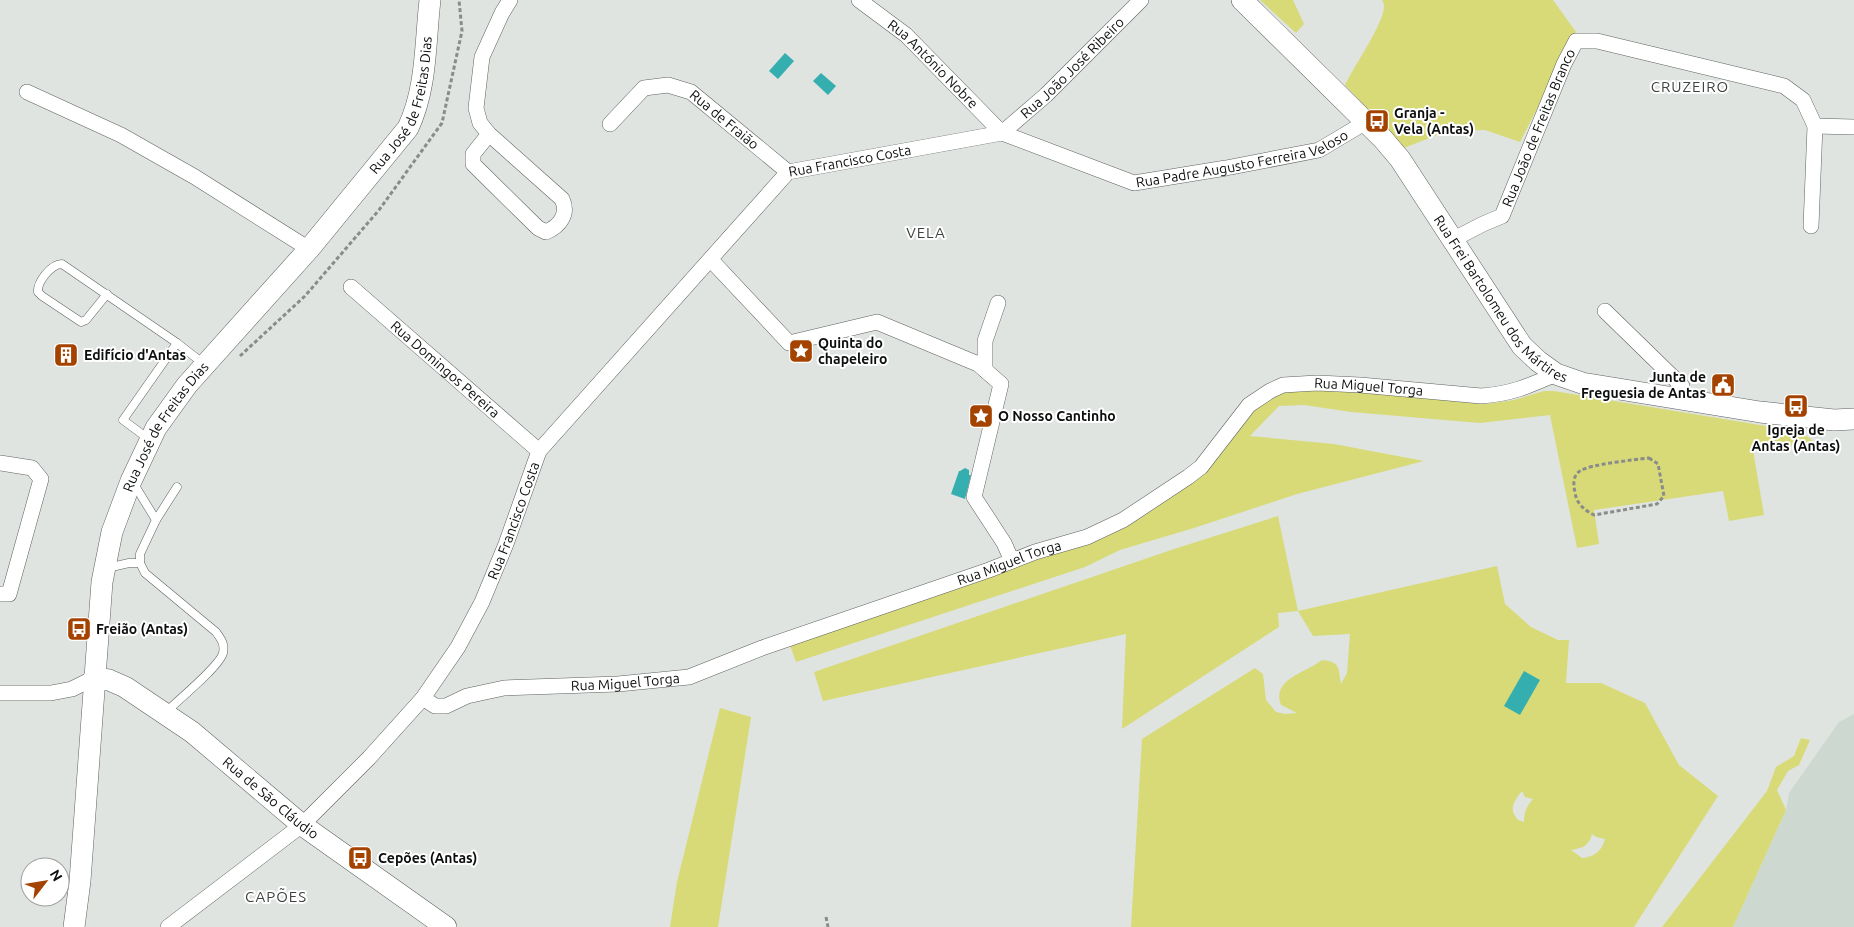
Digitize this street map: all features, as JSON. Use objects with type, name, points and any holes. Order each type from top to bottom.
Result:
[{"type":"street","name":"Rua José de Freitas Dias","points":[[74,927],[80,881],[102,582],[112,532],[131,480],[156,428],[174,402],[309,249],[408,128],[420,95],[430,0]]},
{"type":"street","points":[[490,134],[473,154],[473,164],[538,228],[546,232],[557,228],[566,206],[562,199],[490,134],[480,123],[476,108],[482,57],[510,0]]},
{"type":"street","name":"Rua António Nobre","points":[[859,0],[906,35],[1002,133]]},
{"type":"street","name":"Rua João José Ribeiro","points":[[1002,133],[1046,94],[1141,0]]},
{"type":"street","name":"Rua Frei Bartolomeu dos Mártires","points":[[1242,0],[1366,122],[1400,159],[1522,346],[1556,374],[1582,383],[1683,400],[1814,418],[1854,419]]},
{"type":"street","name":"Rua João de Freitas Branco","points":[[1452,240],[1502,216],[1564,64],[1576,41],[1597,41],[1784,86],[1804,100],[1815,126],[1811,226]]},
{"type":"street","name":"Rua de Fraião","points":[[610,124],[644,88],[668,85],[691,92],[788,172]]},
{"type":"street","points":[[27,92],[121,135],[195,178],[309,249]]},
{"type":"street","name":"Rua Padre Augusto Ferreira Veloso","points":[[1002,133],[1134,183],[1318,150],[1366,122]]},
{"type":"street","points":[[1815,126],[1854,127]]},
{"type":"street","name":"Rua Francisco Costa","points":[[168,927],[302,825],[369,758],[423,698],[458,647],[482,602],[506,544],[539,451],[788,172],[1002,133]]},
{"type":"street","points":[[711,260],[789,343],[877,322],[978,364],[1001,384],[974,497],[1004,543],[1012,561]]},
{"type":"street","name":"Rua Domingos Pereira","points":[[351,286],[539,451]]},
{"type":"street","points":[[985,370],[986,341],[998,303]]},
{"type":"street","points":[[1606,311],[1682,386],[1683,400]]},
{"type":"street","name":"Rua Miguel Torga","points":[[423,698],[435,706],[446,706],[467,696],[504,688],[618,684],[689,677],[762,648],[1012,561],[1087,537],[1131,515],[1201,467],[1249,405],[1270,390],[1283,386],[1297,383],[1317,383],[1481,396],[1502,395],[1522,389],[1556,374]]},
{"type":"street","points":[[0,463],[32,468],[42,479],[9,594],[0,594]]},
{"type":"street","points":[[0,693],[51,693],[72,689],[94,678]]},
{"type":"street","name":"Rua de São Cláudio","points":[[94,678],[110,680],[125,687],[192,732],[302,825],[446,927]]},
{"type":"lane","points":[[107,294],[86,320],[81,322],[42,296],[38,292],[38,287],[50,270],[58,264],[62,264],[107,294],[177,343],[205,365]]},
{"type":"lane","points":[[150,440],[123,420],[177,343]]},
{"type":"lane","points":[[131,480],[156,520]]},
{"type":"lane","points":[[164,714],[216,664],[223,654],[223,642],[216,632],[145,573],[140,563],[140,554],[156,520],[177,487]]},
{"type":"lane","points":[[104,568],[129,563],[140,563]]},
{"type":"path","points":[[1649,458],[1658,464],[1664,496],[1657,504],[1594,514],[1585,511],[1575,494],[1574,479],[1579,471],[1620,463],[1649,458]]},
{"type":"path","points":[[826,917],[828,927]]},
{"type":"shaded area","points":[[1260,0],[1293,0],[1304,24],[1296,33]]},
{"type":"shaded area","points":[[1382,0],[1553,0],[1576,32],[1520,142],[1485,130],[1447,131],[1404,148],[1345,85],[1379,24],[1384,6]]},
{"type":"shaded area","points":[[1302,389],[1370,393],[1486,404],[1514,400],[1544,391],[1554,391],[1798,432],[1814,442],[1814,446],[1752,444],[1764,515],[1729,521],[1723,491],[1594,510],[1599,544],[1577,548],[1550,415],[1480,423],[1351,412],[1304,405],[1279,406],[1250,436],[1334,444],[1424,461],[1297,494],[1120,550],[1085,567],[796,662],[790,645],[1038,557],[1089,544],[1108,536],[1171,496],[1251,409],[1288,390]]},
{"type":"shaded area","points":[[1278,516],[1298,611],[1278,613],[1279,627],[1122,729],[1126,634],[823,701],[814,672],[1174,549]]},
{"type":"shaded area","points":[[1497,566],[1505,604],[1531,627],[1558,640],[1569,640],[1566,683],[1601,683],[1645,703],[1679,765],[1718,796],[1634,927],[1131,927],[1142,739],[1255,668],[1263,674],[1266,700],[1276,712],[1285,714],[1297,713],[1281,705],[1279,696],[1285,683],[1322,660],[1336,664],[1341,684],[1347,673],[1350,634],[1313,636],[1298,611]],"holes":[[[1522,791],[1525,797],[1533,799],[1524,815],[1524,822],[1518,820],[1513,812],[1513,805]],[[1592,834],[1605,839],[1597,853],[1582,858],[1571,850],[1585,846]]]},
{"type":"shaded area","points":[[720,708],[751,717],[718,927],[670,927],[677,882]]},
{"type":"shaded area","points":[[1854,714],[1854,927],[1733,927],[1786,810],[1789,793],[1839,722]]},
{"type":"shaded area","points":[[1801,738],[1810,740],[1799,765],[1788,771],[1777,790],[1786,810],[1733,927],[1662,927],[1767,791],[1776,767],[1794,756]]},
{"type":"water","points":[[785,53],[794,61],[778,79],[769,71]]},
{"type":"water","points":[[821,73],[836,86],[828,95],[813,81]]},
{"type":"water","points":[[965,468],[969,470],[969,475],[971,475],[965,499],[951,494],[959,471]]},
{"type":"water","points":[[1524,671],[1540,680],[1520,715],[1504,706]]},
{"type":"place","name":"Granja - Vela (Antas)","points":[[1377,121]]},
{"type":"place","name":"Quinta do chapeleiro","points":[[801,351]]},
{"type":"place","name":"Edifício d'Antas","points":[[66,355]]},
{"type":"place","name":"Junta de Freguesia de Antas","points":[[1723,385]]},
{"type":"place","name":"Igreja de Antas (Antas)","points":[[1796,406]]},
{"type":"place","name":"O Nosso Cantinho","points":[[981,416]]},
{"type":"place","name":"Freião (Antas)","points":[[79,629]]},
{"type":"place","name":"Cepões (Antas)","points":[[360,858]]},
{"type":"district","name":"CRUZEIRO","points":[[1690,86]]},
{"type":"district","name":"VELA","points":[[926,232]]},
{"type":"district","name":"CAPÕES","points":[[276,896]]}]
